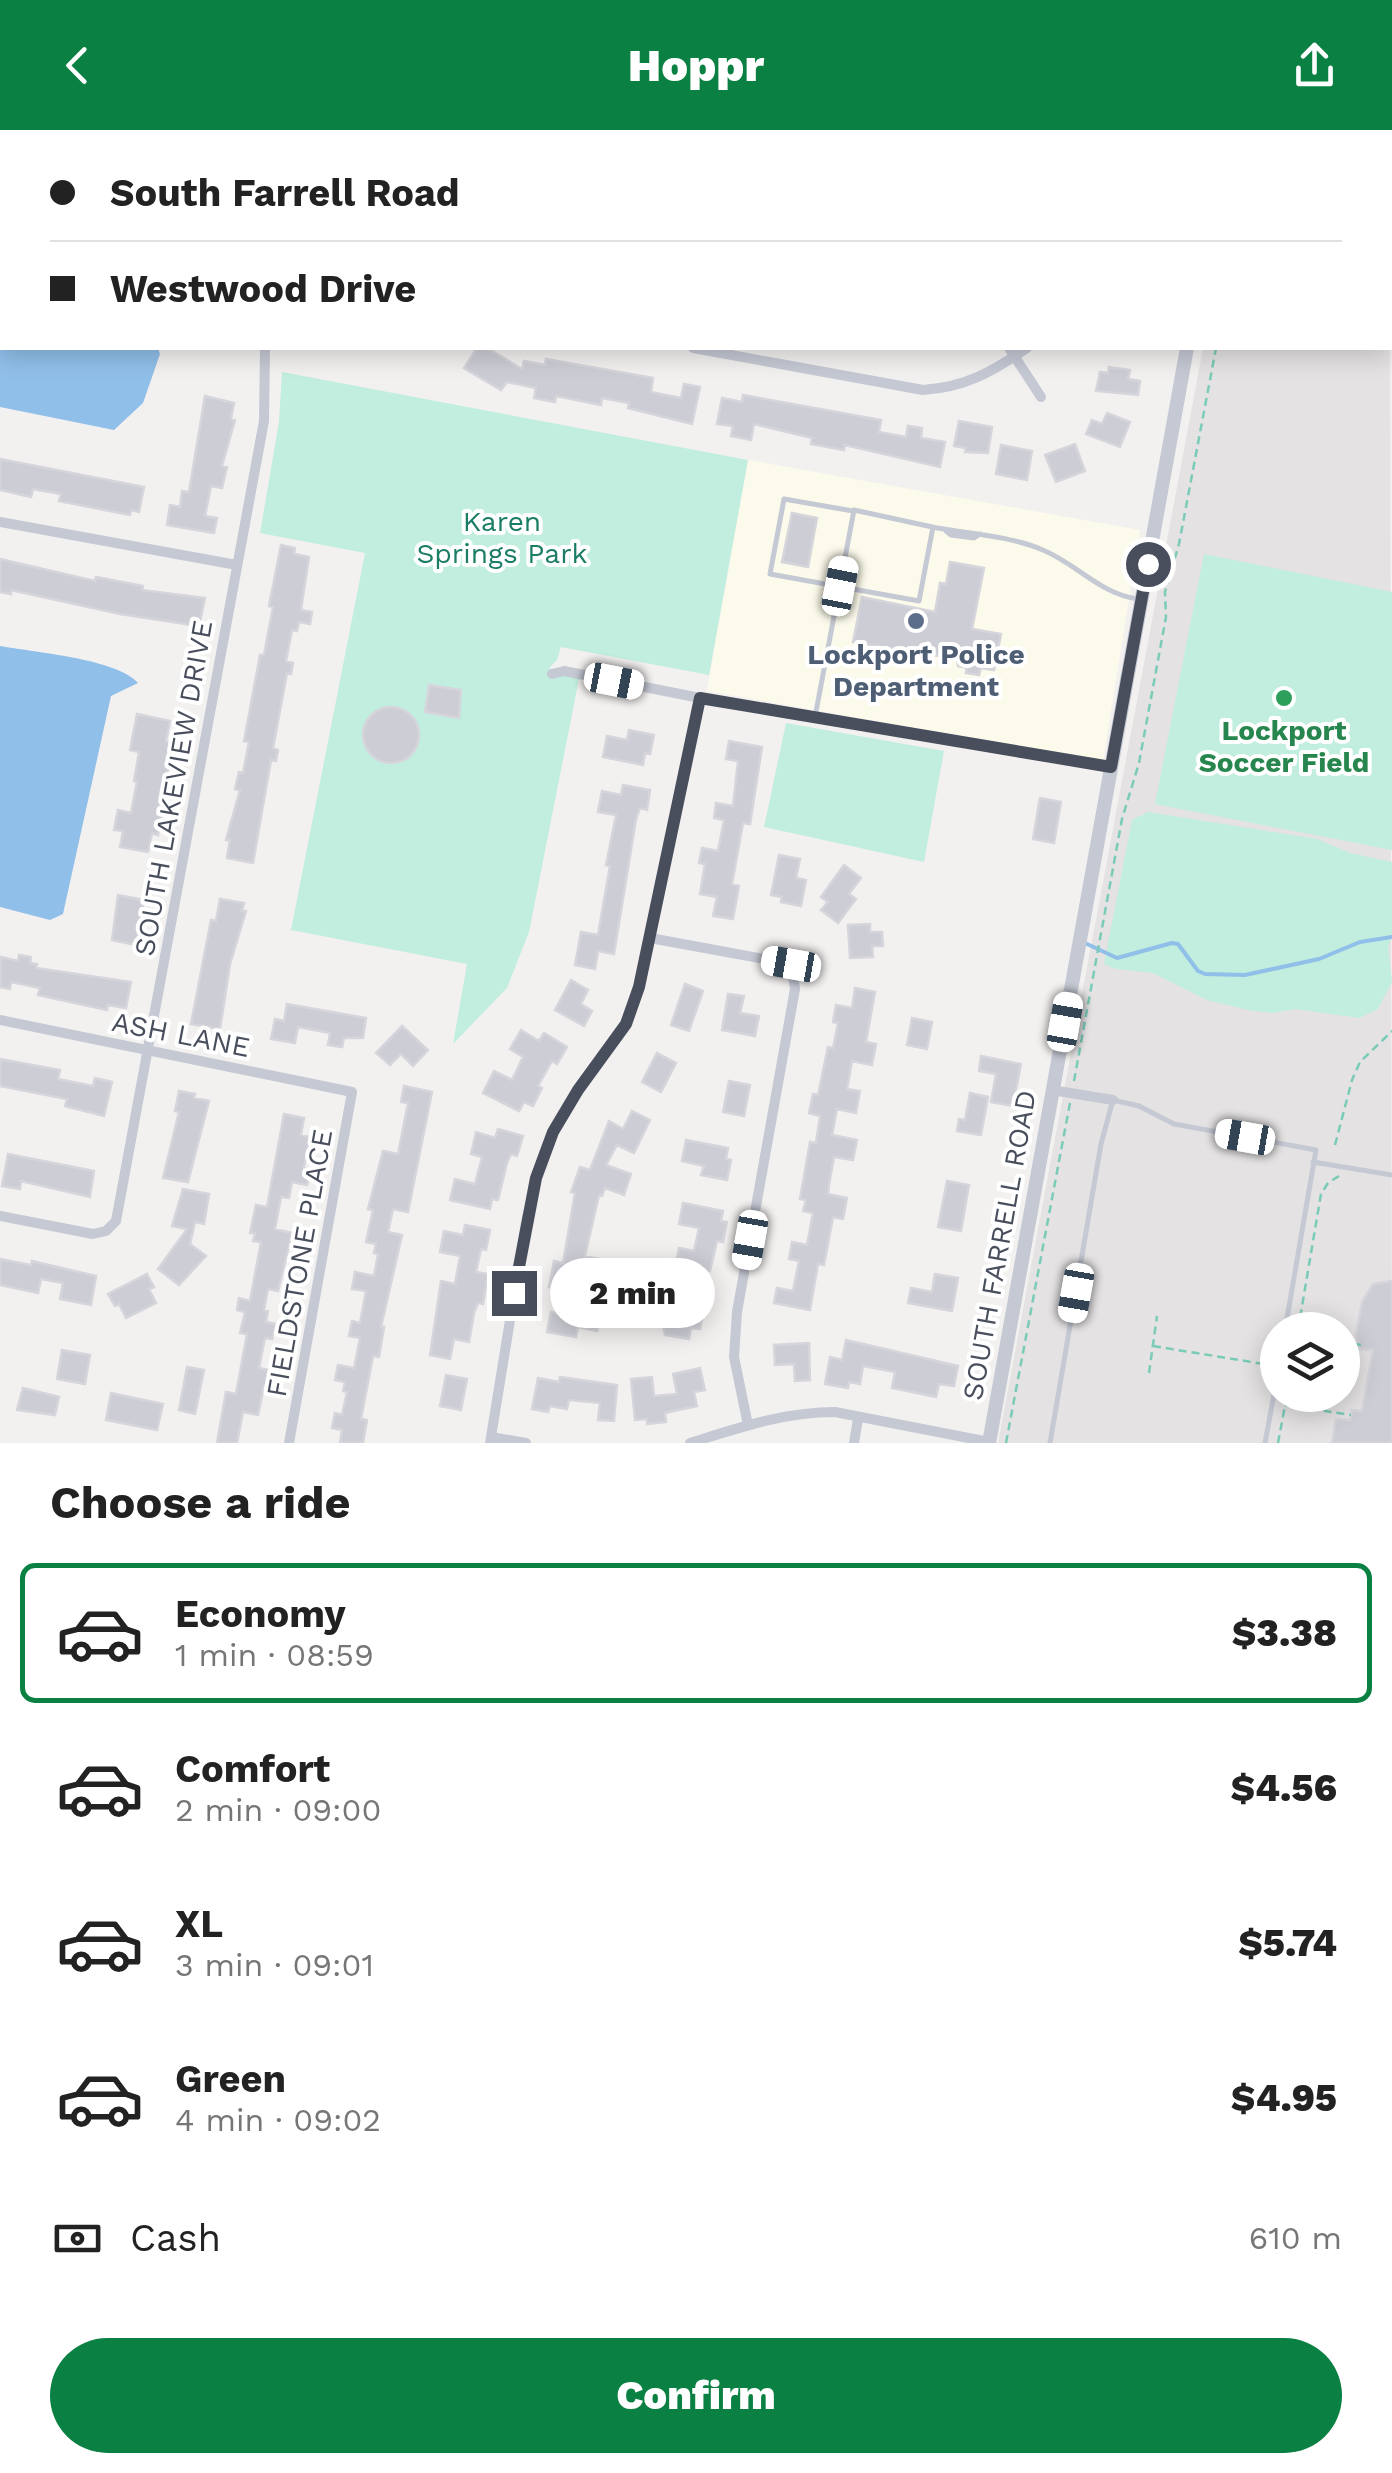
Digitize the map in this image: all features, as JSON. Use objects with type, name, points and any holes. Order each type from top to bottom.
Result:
[{"type":"street","name":"SOUTH LAKEVIEW DRIVE","points":[[0,1216],[93,1234],[106,1231],[116,1221],[264,421],[266,350]]},
{"type":"street","points":[[704,350],[922,390],[953,388],[979,378],[1012,352],[1041,396]]},
{"type":"street","name":"SOUTH FARRELL ROAD","points":[[991,1443],[1187,350]]},
{"type":"street","points":[[0,522],[237,565]]},
{"type":"street","points":[[552,674],[564,671],[700,698],[1111,767]]},
{"type":"street","points":[[526,1443],[490,1440],[536,1178],[553,1132],[626,1024],[639,987],[700,698]]},
{"type":"street","points":[[650,938],[791,964],[794,974],[795,989],[737,1312],[734,1357],[748,1425]]},
{"type":"street","name":"ASH LANE","points":[[0,1020],[352,1092]]},
{"type":"street","points":[[1052,1090],[1113,1100]]},
{"type":"street","name":"FIELDSTONE PLACE","points":[[289,1443],[352,1092]]},
{"type":"street","points":[[690,1443],[748,1425],[816,1412],[834,1412],[991,1443]]},
{"type":"street","points":[[854,1443],[858,1418]]},
{"type":"lane","points":[[932,526],[919,600],[770,574],[784,499],[952,528],[1040,548],[1122,597],[1141,600]]},
{"type":"lane","points":[[815,718],[853,512]]},
{"type":"lane","points":[[1050,1443],[1101,1144],[1113,1100],[1139,1106],[1174,1124],[1316,1150],[1288,1312]]},
{"type":"lane","points":[[1313,1162],[1392,1175]]},
{"type":"lane","points":[[1265,1443],[1271,1412]]},
{"type":"path","points":[[1006,1443],[1122,819],[1135,783],[1166,617],[1165,592],[1179,544],[1216,350]]},
{"type":"path","points":[[1335,1145],[1360,1062],[1392,1031]]},
{"type":"path","points":[[1301,1312],[1321,1194],[1328,1183],[1349,1174]]},
{"type":"path","points":[[1149,1373],[1157,1316]]},
{"type":"path","points":[[1153,1346],[1260,1364]]},
{"type":"path","points":[[1278,1443],[1284,1412]]},
{"type":"path","points":[[1331,1412],[1351,1415]]},
{"type":"shaded area","points":[[1203,350],[1390,350],[1392,1443],[998,1443]]},
{"type":"shaded area","points":[[748,460],[1140,530],[1103,761],[707,691]]},
{"type":"green space","name":"Karen Springs Park","points":[[282,372],[748,460],[709,675],[561,647],[549,668],[580,674],[529,932],[507,988],[453,1044],[467,964],[291,930],[365,553],[260,533],[279,422]]},
{"type":"green space","name":"Lockport Soccer Field","points":[[1204,554],[1392,592],[1392,850],[1155,804]]},
{"type":"green space","points":[[786,723],[944,751],[924,862],[764,827]]},
{"type":"green space","points":[[1148,812],[1317,839],[1350,853],[1392,862],[1392,935],[1388,948],[1392,982],[1378,1009],[1359,1018],[1295,1009],[1273,1013],[1248,1010],[1207,1000],[1153,973],[1104,964],[1132,820]]},
{"type":"water","points":[[0,350],[159,350],[143,403],[114,430],[0,407]]},
{"type":"water","points":[[0,646],[94,662],[138,683],[111,696],[63,914],[50,920],[0,907]]},
{"type":"building","points":[[476,350],[490,350],[522,369],[524,361],[545,365],[546,359],[653,378],[651,392],[681,398],[684,384],[700,387],[692,424],[602,398],[601,405],[556,396],[555,402],[534,398],[536,388],[507,382],[501,390],[464,368]]},
{"type":"building","points":[[1109,367],[1130,370],[1128,379],[1140,381],[1138,395],[1096,391],[1100,372],[1108,373]]},
{"type":"building","points":[[743,395],[881,420],[879,432],[906,437],[908,426],[922,428],[921,438],[945,442],[940,467],[845,445],[844,450],[811,444],[812,438],[754,424],[751,440],[731,436],[733,426],[717,424],[722,398],[742,402]]},
{"type":"building","points":[[205,396],[234,403],[231,419],[235,420],[222,466],[227,467],[222,488],[211,486],[205,516],[217,518],[214,533],[167,525],[170,505],[180,507],[182,491],[189,492]]},
{"type":"building","points":[[1107,413],[1130,422],[1120,447],[1086,434],[1092,420],[1102,424]]},
{"type":"building","points":[[959,421],[992,427],[988,453],[965,452],[966,448],[954,446]]},
{"type":"building","points":[[1075,444],[1085,471],[1056,482],[1045,455]]},
{"type":"building","points":[[1001,445],[1032,451],[1027,480],[996,474]]},
{"type":"building","points":[[0,459],[144,487],[139,512],[131,510],[130,515],[59,501],[61,494],[33,489],[31,497],[0,490]]},
{"type":"building","points":[[792,513],[817,518],[808,567],[782,562]]},
{"type":"building","points":[[281,545],[295,548],[294,554],[309,557],[301,610],[312,612],[310,624],[299,622],[297,631],[292,630],[286,661],[293,663],[291,674],[287,673],[273,748],[278,750],[276,761],[271,760],[253,863],[227,858],[230,840],[226,840],[249,742],[244,741],[260,655],[264,655]]},
{"type":"building","points":[[0,559],[95,581],[96,577],[143,586],[142,590],[205,598],[199,626],[120,614],[11,590],[11,594],[0,592]]},
{"type":"building","name":"Lockport Police Department","points":[[950,562],[984,568],[972,629],[1001,634],[994,670],[981,668],[979,675],[966,673],[967,668],[958,666],[957,659],[853,642],[862,597],[935,612],[940,583],[946,584]]},
{"type":"building","points":[[429,685],[461,690],[459,718],[425,712]]},
{"type":"building","points":[[391,707],[411,715],[419,735],[411,755],[391,763],[371,755],[363,735],[371,715]]},
{"type":"building","points":[[137,714],[170,721],[166,741],[174,743],[158,813],[162,814],[158,835],[152,833],[148,852],[120,847],[123,831],[114,830],[118,810],[131,813],[139,752],[130,750]]},
{"type":"building","points":[[629,730],[654,735],[643,765],[603,757],[607,736],[627,740]]},
{"type":"building","points":[[729,741],[762,747],[750,824],[743,823],[732,884],[739,886],[733,919],[713,916],[717,897],[700,894],[705,864],[699,863],[702,848],[718,851],[724,820],[714,818],[716,803],[733,806],[738,761],[726,759]]},
{"type":"building","points":[[623,785],[650,790],[647,810],[640,808],[636,819],[614,954],[598,951],[595,969],[575,965],[581,932],[598,935],[610,866],[606,865],[616,815],[598,812],[602,791],[621,795]]},
{"type":"building","points":[[1040,798],[1061,802],[1054,843],[1033,839]]},
{"type":"building","points":[[779,855],[800,859],[796,878],[806,880],[801,906],[781,902],[782,897],[771,895]]},
{"type":"building","points":[[844,865],[861,878],[849,894],[856,899],[838,923],[821,910],[828,902],[821,897]]},
{"type":"building","points":[[118,895],[144,900],[136,945],[112,940]]},
{"type":"building","points":[[220,899],[244,903],[242,911],[246,911],[230,964],[220,1029],[191,1024],[211,920],[216,921]]},
{"type":"building","points":[[870,924],[870,932],[882,932],[883,946],[872,946],[873,957],[850,958],[848,925]]},
{"type":"building","points":[[19,955],[31,957],[30,963],[37,964],[36,968],[131,982],[126,1008],[108,1005],[107,1010],[38,995],[40,988],[11,982],[10,989],[0,987],[1,957],[18,961]]},
{"type":"building","points":[[571,980],[588,990],[581,1004],[592,1011],[584,1026],[555,1010]]},
{"type":"building","points":[[685,984],[703,991],[689,1031],[671,1025]]},
{"type":"building","points":[[855,988],[875,992],[866,1042],[876,1044],[872,1065],[852,1061],[847,1089],[860,1091],[856,1113],[837,1109],[832,1135],[857,1140],[853,1160],[834,1157],[829,1185],[828,1194],[847,1198],[843,1219],[833,1217],[824,1265],[818,1264],[810,1310],[774,1303],[777,1288],[793,1291],[799,1261],[789,1259],[792,1242],[807,1245],[813,1213],[803,1211],[806,1200],[800,1199],[810,1142],[816,1143],[820,1116],[809,1113],[813,1094],[818,1095],[828,1047],[833,1048],[838,1023],[833,1022],[836,1005],[852,1008]]},
{"type":"building","points":[[728,994],[744,996],[740,1013],[759,1016],[755,1036],[722,1030]]},
{"type":"building","points":[[287,1004],[366,1018],[363,1038],[344,1038],[342,1047],[328,1045],[330,1033],[298,1027],[295,1043],[271,1039],[275,1019],[284,1021]]},
{"type":"building","points":[[912,1018],[932,1022],[927,1049],[907,1045]]},
{"type":"building","points":[[402,1026],[428,1050],[413,1066],[401,1054],[390,1065],[376,1053]]},
{"type":"building","points":[[521,1030],[539,1041],[544,1033],[567,1047],[557,1064],[552,1061],[538,1086],[542,1088],[533,1106],[524,1102],[519,1111],[483,1093],[494,1071],[512,1080],[523,1057],[510,1049]]},
{"type":"building","points":[[657,1053],[676,1063],[661,1092],[642,1082]]},
{"type":"building","points":[[981,1056],[1021,1064],[1013,1106],[991,1102],[996,1074],[979,1071]]},
{"type":"building","points":[[0,1059],[60,1070],[58,1079],[93,1086],[95,1078],[112,1082],[104,1116],[65,1106],[67,1099],[0,1086]]},
{"type":"building","points":[[729,1081],[750,1085],[744,1116],[723,1112]]},
{"type":"building","points":[[404,1086],[432,1092],[408,1212],[393,1209],[388,1232],[402,1235],[381,1327],[379,1357],[373,1356],[361,1419],[367,1420],[363,1443],[340,1443],[342,1430],[332,1428],[335,1413],[342,1415],[347,1392],[343,1391],[345,1382],[335,1380],[338,1365],[354,1368],[360,1338],[349,1336],[352,1321],[360,1323],[366,1291],[352,1289],[355,1272],[374,1276],[378,1254],[374,1253],[376,1244],[366,1242],[373,1210],[368,1209],[383,1151],[398,1154],[408,1103],[401,1102]]},
{"type":"building","points":[[179,1091],[209,1101],[188,1182],[163,1178],[179,1112],[175,1111]]},
{"type":"building","points":[[970,1093],[988,1097],[981,1135],[957,1131],[959,1119],[965,1120]]},
{"type":"building","points":[[632,1111],[650,1120],[634,1153],[617,1145],[606,1165],[631,1174],[624,1195],[605,1188],[599,1195],[585,1256],[604,1260],[600,1281],[581,1277],[576,1305],[601,1310],[597,1331],[578,1327],[576,1337],[547,1332],[551,1312],[560,1314],[564,1290],[549,1287],[554,1261],[563,1263],[575,1193],[571,1192],[580,1167],[590,1170],[609,1121],[623,1129]]},
{"type":"building","points":[[284,1114],[304,1118],[301,1135],[310,1137],[304,1167],[311,1169],[307,1185],[292,1182],[289,1198],[281,1197],[275,1229],[292,1233],[278,1291],[268,1289],[264,1310],[268,1311],[266,1322],[276,1324],[272,1339],[265,1338],[259,1368],[273,1371],[270,1387],[264,1386],[258,1415],[243,1412],[237,1443],[217,1443],[226,1392],[236,1394],[247,1334],[240,1333],[245,1312],[237,1310],[239,1298],[250,1301],[261,1242],[253,1241],[255,1233],[250,1233],[256,1205],[267,1207]]},
{"type":"building","points":[[498,1129],[523,1136],[517,1156],[511,1154],[507,1163],[498,1200],[492,1199],[490,1209],[450,1200],[455,1179],[475,1184],[482,1157],[471,1154],[476,1132],[495,1138]]},
{"type":"building","points":[[686,1140],[728,1148],[726,1159],[731,1160],[727,1180],[701,1175],[704,1166],[682,1161]]},
{"type":"building","points":[[8,1154],[94,1171],[90,1197],[21,1181],[20,1189],[2,1186]]},
{"type":"building","points":[[947,1181],[969,1185],[961,1231],[938,1227]]},
{"type":"building","points":[[183,1189],[209,1194],[204,1224],[195,1222],[190,1244],[206,1256],[179,1285],[158,1269],[187,1229],[172,1226]]},
{"type":"building","points":[[683,1203],[723,1211],[721,1221],[727,1222],[723,1242],[717,1241],[710,1271],[696,1268],[689,1301],[705,1304],[700,1329],[691,1328],[689,1339],[665,1335],[660,1312],[672,1314],[678,1285],[672,1284],[679,1248],[694,1251],[699,1228],[679,1224]]},
{"type":"building","points":[[465,1225],[490,1230],[476,1272],[488,1274],[483,1304],[478,1303],[474,1313],[469,1342],[454,1339],[450,1359],[430,1355],[441,1281],[455,1284],[460,1256],[440,1252],[444,1231],[463,1235]]},
{"type":"building","points":[[0,1259],[31,1265],[32,1261],[96,1276],[91,1305],[60,1299],[63,1283],[41,1279],[38,1293],[0,1285]]},
{"type":"building","points":[[147,1274],[156,1303],[126,1318],[108,1294]]},
{"type":"building","points":[[935,1274],[958,1278],[952,1311],[908,1303],[911,1288],[932,1292]]},
{"type":"building","points":[[1392,1281],[1392,1443],[1332,1443],[1336,1419],[1350,1420],[1352,1412],[1362,1411],[1373,1350],[1360,1349],[1360,1313],[1373,1284]]},
{"type":"building","points":[[846,1340],[958,1366],[954,1386],[939,1384],[936,1397],[892,1388],[895,1372],[863,1366],[860,1384],[849,1382],[848,1388],[825,1384],[830,1357],[842,1360]]},
{"type":"building","points":[[809,1343],[810,1380],[795,1381],[794,1364],[775,1365],[774,1345]]},
{"type":"building","points":[[62,1350],[90,1355],[85,1384],[57,1379]]},
{"type":"building","points":[[187,1367],[204,1370],[195,1414],[179,1410]]},
{"type":"building","points":[[700,1368],[705,1390],[694,1392],[697,1406],[665,1413],[666,1422],[647,1424],[647,1419],[635,1420],[631,1379],[652,1377],[654,1396],[677,1394],[673,1374]]},
{"type":"building","points":[[446,1375],[467,1379],[461,1410],[440,1406]]},
{"type":"building","points":[[560,1377],[617,1385],[614,1421],[598,1420],[600,1403],[569,1400],[567,1409],[532,1409],[538,1378],[559,1382]]},
{"type":"building","points":[[23,1388],[59,1397],[55,1415],[17,1410]]},
{"type":"building","points":[[111,1393],[163,1404],[157,1430],[106,1420]]},
{"type":"waterway","points":[[1085,943],[1117,958],[1178,944],[1198,971],[1245,975],[1319,959],[1360,942],[1392,937]]},
{"type":"place","name":"Lockport Police Department","points":[[916,621]]},
{"type":"place","name":"Lockport Soccer Field","points":[[1284,698]]},
{"type":"route","points":[[514,1293],[536,1178],[553,1132],[626,1024],[639,987],[700,698],[1111,767],[1148,564]]}]
